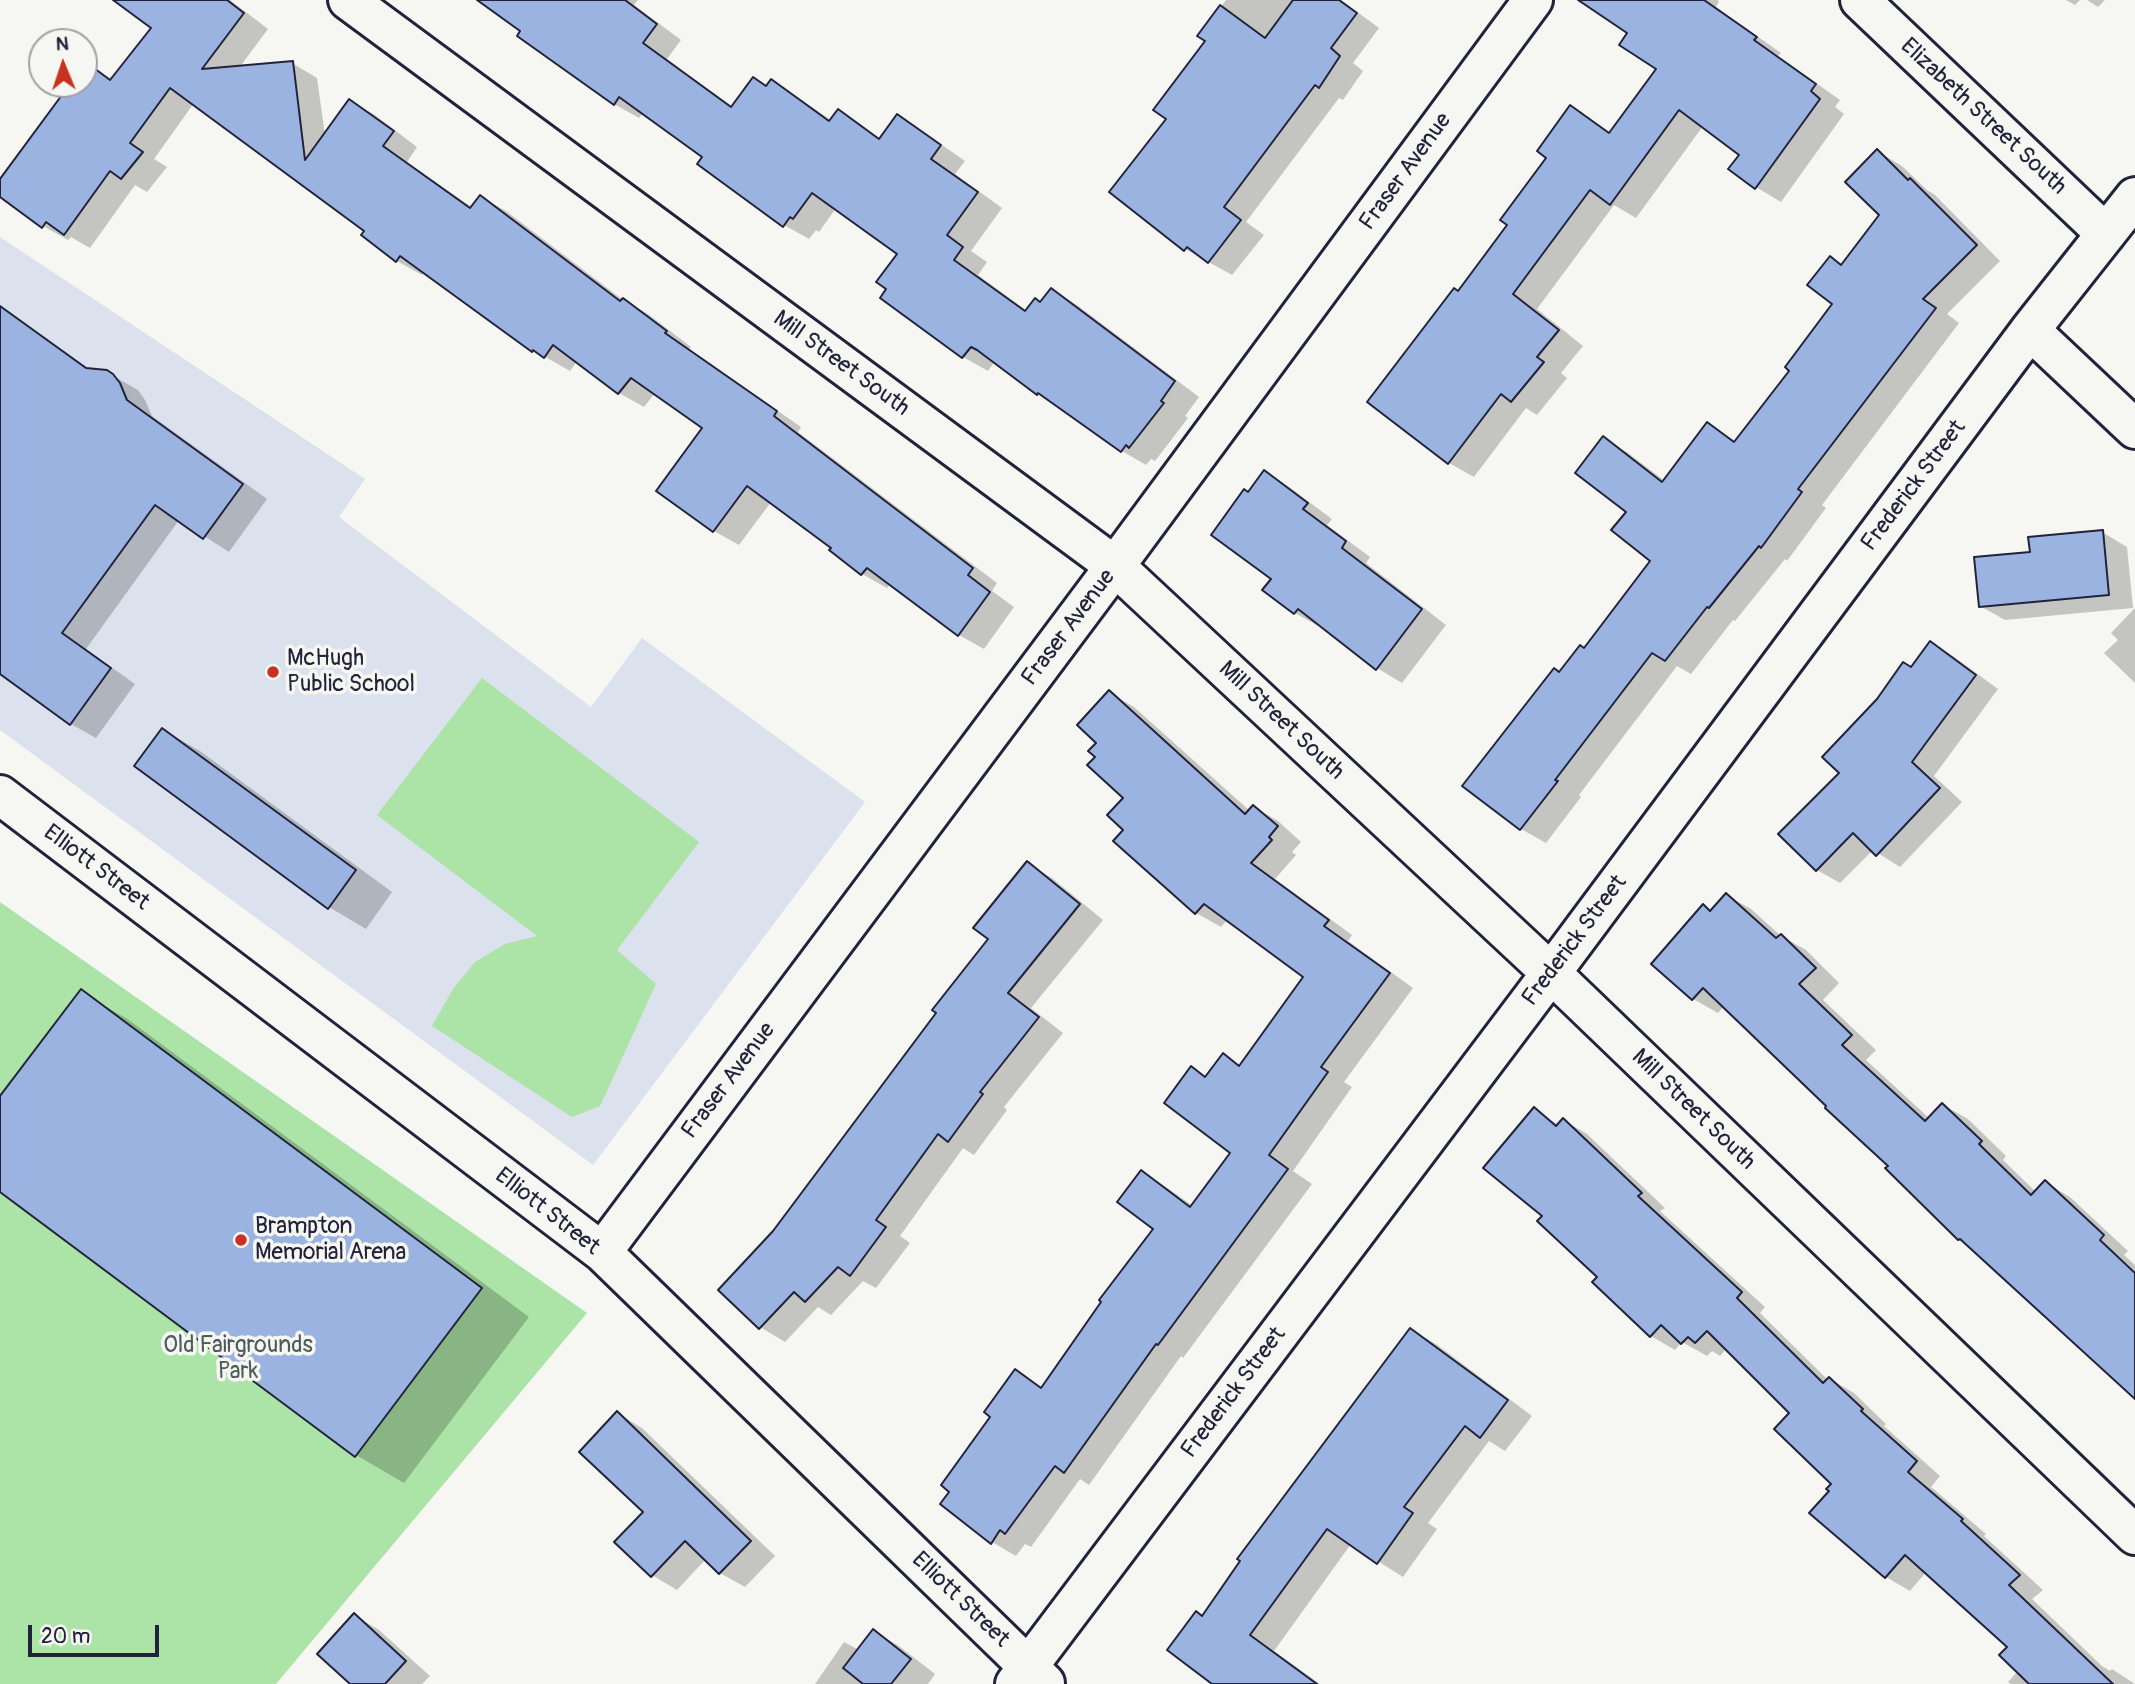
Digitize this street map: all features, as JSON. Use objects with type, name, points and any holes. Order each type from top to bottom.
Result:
[{"type":"street","name":"Mill Street South","points":[[348,0],[1115,566],[1551,974],[2135,1535]]},
{"type":"street","name":"Fraser Avenue","points":[[601,1252],[1115,566],[1533,0]]},
{"type":"street","name":"Elizabeth Street South","points":[[1860,0],[2106,234]]},
{"type":"street","name":"Frederick Street","points":[[1030,1678],[2031,330],[2135,197]]},
{"type":"street","points":[[2031,330],[2135,429]]},
{"type":"street","name":"Elliott Street","points":[[0,795],[601,1252],[1030,1678]]},
{"type":"shaded area","name":"McHugh Public School","points":[[0,237],[365,479],[339,517],[591,707],[642,638],[865,802],[593,1165],[0,730]]},
{"type":"green space","points":[[482,678],[699,842],[617,950],[656,984],[600,1106],[572,1117],[432,1026],[453,989],[475,962],[505,944],[537,936],[377,815]]},
{"type":"green space","name":"Old Fairgrounds Park","points":[[0,902],[587,1313],[276,1684],[0,1684]]},
{"type":"building","points":[[113,0],[227,0],[244,13],[202,69],[293,61],[305,160],[349,99],[394,131],[383,146],[470,208],[480,195],[620,301],[623,298],[667,331],[665,333],[777,411],[774,416],[973,568],[968,575],[990,592],[958,636],[867,568],[861,575],[829,550],[831,548],[747,486],[713,532],[656,491],[702,428],[631,378],[618,394],[553,345],[544,358],[533,350],[532,352],[400,256],[396,262],[361,235],[364,231],[170,88],[130,143],[143,152],[121,179],[110,171],[64,235],[46,222],[42,228],[0,197],[0,179],[60,98],[98,98],[98,71],[110,80],[151,28]]},
{"type":"building","points":[[477,0],[625,0],[657,24],[643,43],[731,107],[753,77],[766,86],[771,79],[829,121],[838,109],[879,139],[897,114],[941,145],[931,159],[978,192],[947,235],[963,247],[954,260],[1025,311],[1035,298],[1040,302],[1051,288],[1175,381],[1161,401],[1164,403],[1129,448],[1126,445],[1121,452],[977,350],[971,347],[962,358],[880,298],[886,289],[876,282],[897,254],[812,193],[793,219],[790,217],[783,227],[697,164],[702,157],[619,97],[614,105],[517,36],[520,31]]},
{"type":"building","points":[[1293,0],[1339,0],[1357,13],[1331,48],[1340,56],[1319,88],[1315,85],[1224,207],[1241,220],[1208,263],[1187,247],[1184,251],[1109,192],[1166,119],[1153,110],[1205,41],[1197,36],[1220,5],[1265,38]]},
{"type":"building","points":[[1578,0],[1704,0],[1757,37],[1754,40],[1816,84],[1811,91],[1820,99],[1755,189],[1728,169],[1739,155],[1679,110],[1610,205],[1590,190],[1513,294],[1559,330],[1537,357],[1544,362],[1511,402],[1501,394],[1448,464],[1367,402],[1454,288],[1458,291],[1507,225],[1500,220],[1546,158],[1537,151],[1570,105],[1609,133],[1656,69],[1619,45],[1627,33]]},
{"type":"building","points":[[1877,149],[1977,245],[1923,299],[1936,308],[1798,489],[1802,492],[1761,548],[1759,546],[1709,608],[1707,607],[1665,661],[1652,653],[1520,830],[1462,786],[1554,668],[1559,672],[1580,645],[1584,648],[1650,561],[1611,530],[1626,512],[1575,473],[1603,436],[1662,482],[1707,422],[1734,442],[1789,371],[1785,367],[1832,304],[1807,285],[1830,256],[1841,265],[1879,215],[1845,182]]},
{"type":"building","points":[[0,306],[86,368],[107,370],[113,374],[127,400],[243,484],[203,539],[155,505],[62,633],[111,668],[70,725],[0,674]]},
{"type":"building","points":[[1264,470],[1308,503],[1303,509],[1346,541],[1342,548],[1422,609],[1376,670],[1298,609],[1294,614],[1262,590],[1271,579],[1211,535],[1244,489],[1248,492]]},
{"type":"building","points":[[2103,530],[2109,595],[1979,607],[1974,557],[2030,552],[2028,537]]},
{"type":"building","points":[[1930,641],[1976,675],[1912,762],[1940,788],[1876,856],[1853,833],[1816,871],[1778,834],[1839,773],[1822,757],[1877,699],[1903,662],[1911,667]]},
{"type":"building","points":[[1109,690],[1245,814],[1253,805],[1278,826],[1269,837],[1272,840],[1251,863],[1329,920],[1324,926],[1390,973],[1321,1067],[1328,1072],[1269,1155],[1288,1169],[1158,1345],[1156,1344],[1064,1473],[1055,1466],[1005,1534],[1000,1530],[991,1544],[940,1504],[949,1492],[941,1485],[990,1417],[984,1412],[1015,1369],[1041,1388],[1101,1302],[1099,1300],[1153,1229],[1117,1202],[1141,1170],[1190,1207],[1230,1153],[1164,1103],[1191,1066],[1205,1077],[1223,1053],[1239,1066],[1303,977],[1204,904],[1195,914],[1113,841],[1123,830],[1107,815],[1123,798],[1087,765],[1095,757],[1088,751],[1096,743],[1077,725]]},
{"type":"building","points":[[162,728],[356,870],[328,909],[134,766]]},
{"type":"building","points":[[1027,861],[1080,904],[1008,993],[1039,1017],[980,1092],[983,1094],[948,1142],[938,1134],[876,1220],[886,1227],[850,1276],[838,1267],[805,1302],[794,1292],[759,1329],[718,1290],[773,1231],[936,1013],[932,1010],[988,939],[973,928]]},
{"type":"building","points":[[1726,893],[1776,938],[1781,934],[1816,968],[1799,984],[1852,1035],[1842,1045],[1925,1121],[1942,1103],[1982,1141],[1979,1144],[2031,1195],[2045,1180],[2104,1235],[2100,1240],[2135,1273],[2135,1399],[1958,1240],[1885,1168],[1888,1166],[1703,988],[1692,1000],[1651,964],[1703,904],[1710,911]]},
{"type":"building","name":"Brampton Memorial Arena","points":[[81,989],[482,1288],[355,1457],[0,1192],[0,1096]]},
{"type":"building","points":[[1534,1107],[1556,1126],[1563,1118],[1642,1193],[1638,1196],[1742,1292],[1737,1298],[1823,1383],[1829,1377],[1863,1409],[1861,1411],[1917,1461],[1908,1472],[1963,1519],[1961,1521],[2020,1575],[2009,1585],[2113,1684],[2029,1684],[1999,1655],[2007,1647],[1905,1555],[1885,1578],[1809,1513],[1829,1491],[1826,1489],[1831,1484],[1774,1429],[1789,1413],[1707,1331],[1695,1343],[1688,1337],[1681,1344],[1661,1325],[1650,1337],[1592,1282],[1597,1277],[1537,1221],[1542,1216],[1483,1168]]},
{"type":"building","points":[[1410,1328],[1508,1400],[1480,1438],[1465,1426],[1404,1507],[1413,1513],[1377,1564],[1327,1529],[1250,1635],[1317,1684],[1212,1684],[1167,1650],[1196,1611],[1202,1616],[1240,1561],[1237,1559]]},
{"type":"building","points":[[617,1411],[751,1541],[719,1574],[685,1541],[651,1577],[614,1542],[643,1512],[579,1452]]},
{"type":"building","points":[[354,1613],[406,1661],[385,1684],[350,1684],[317,1654]]},
{"type":"building","points":[[873,1629],[911,1659],[891,1684],[863,1684],[843,1668]]},
{"type":"place","name":"McHugh Public School","points":[[273,672]]},
{"type":"place","name":"Brampton Memorial Arena","points":[[241,1240]]}]
